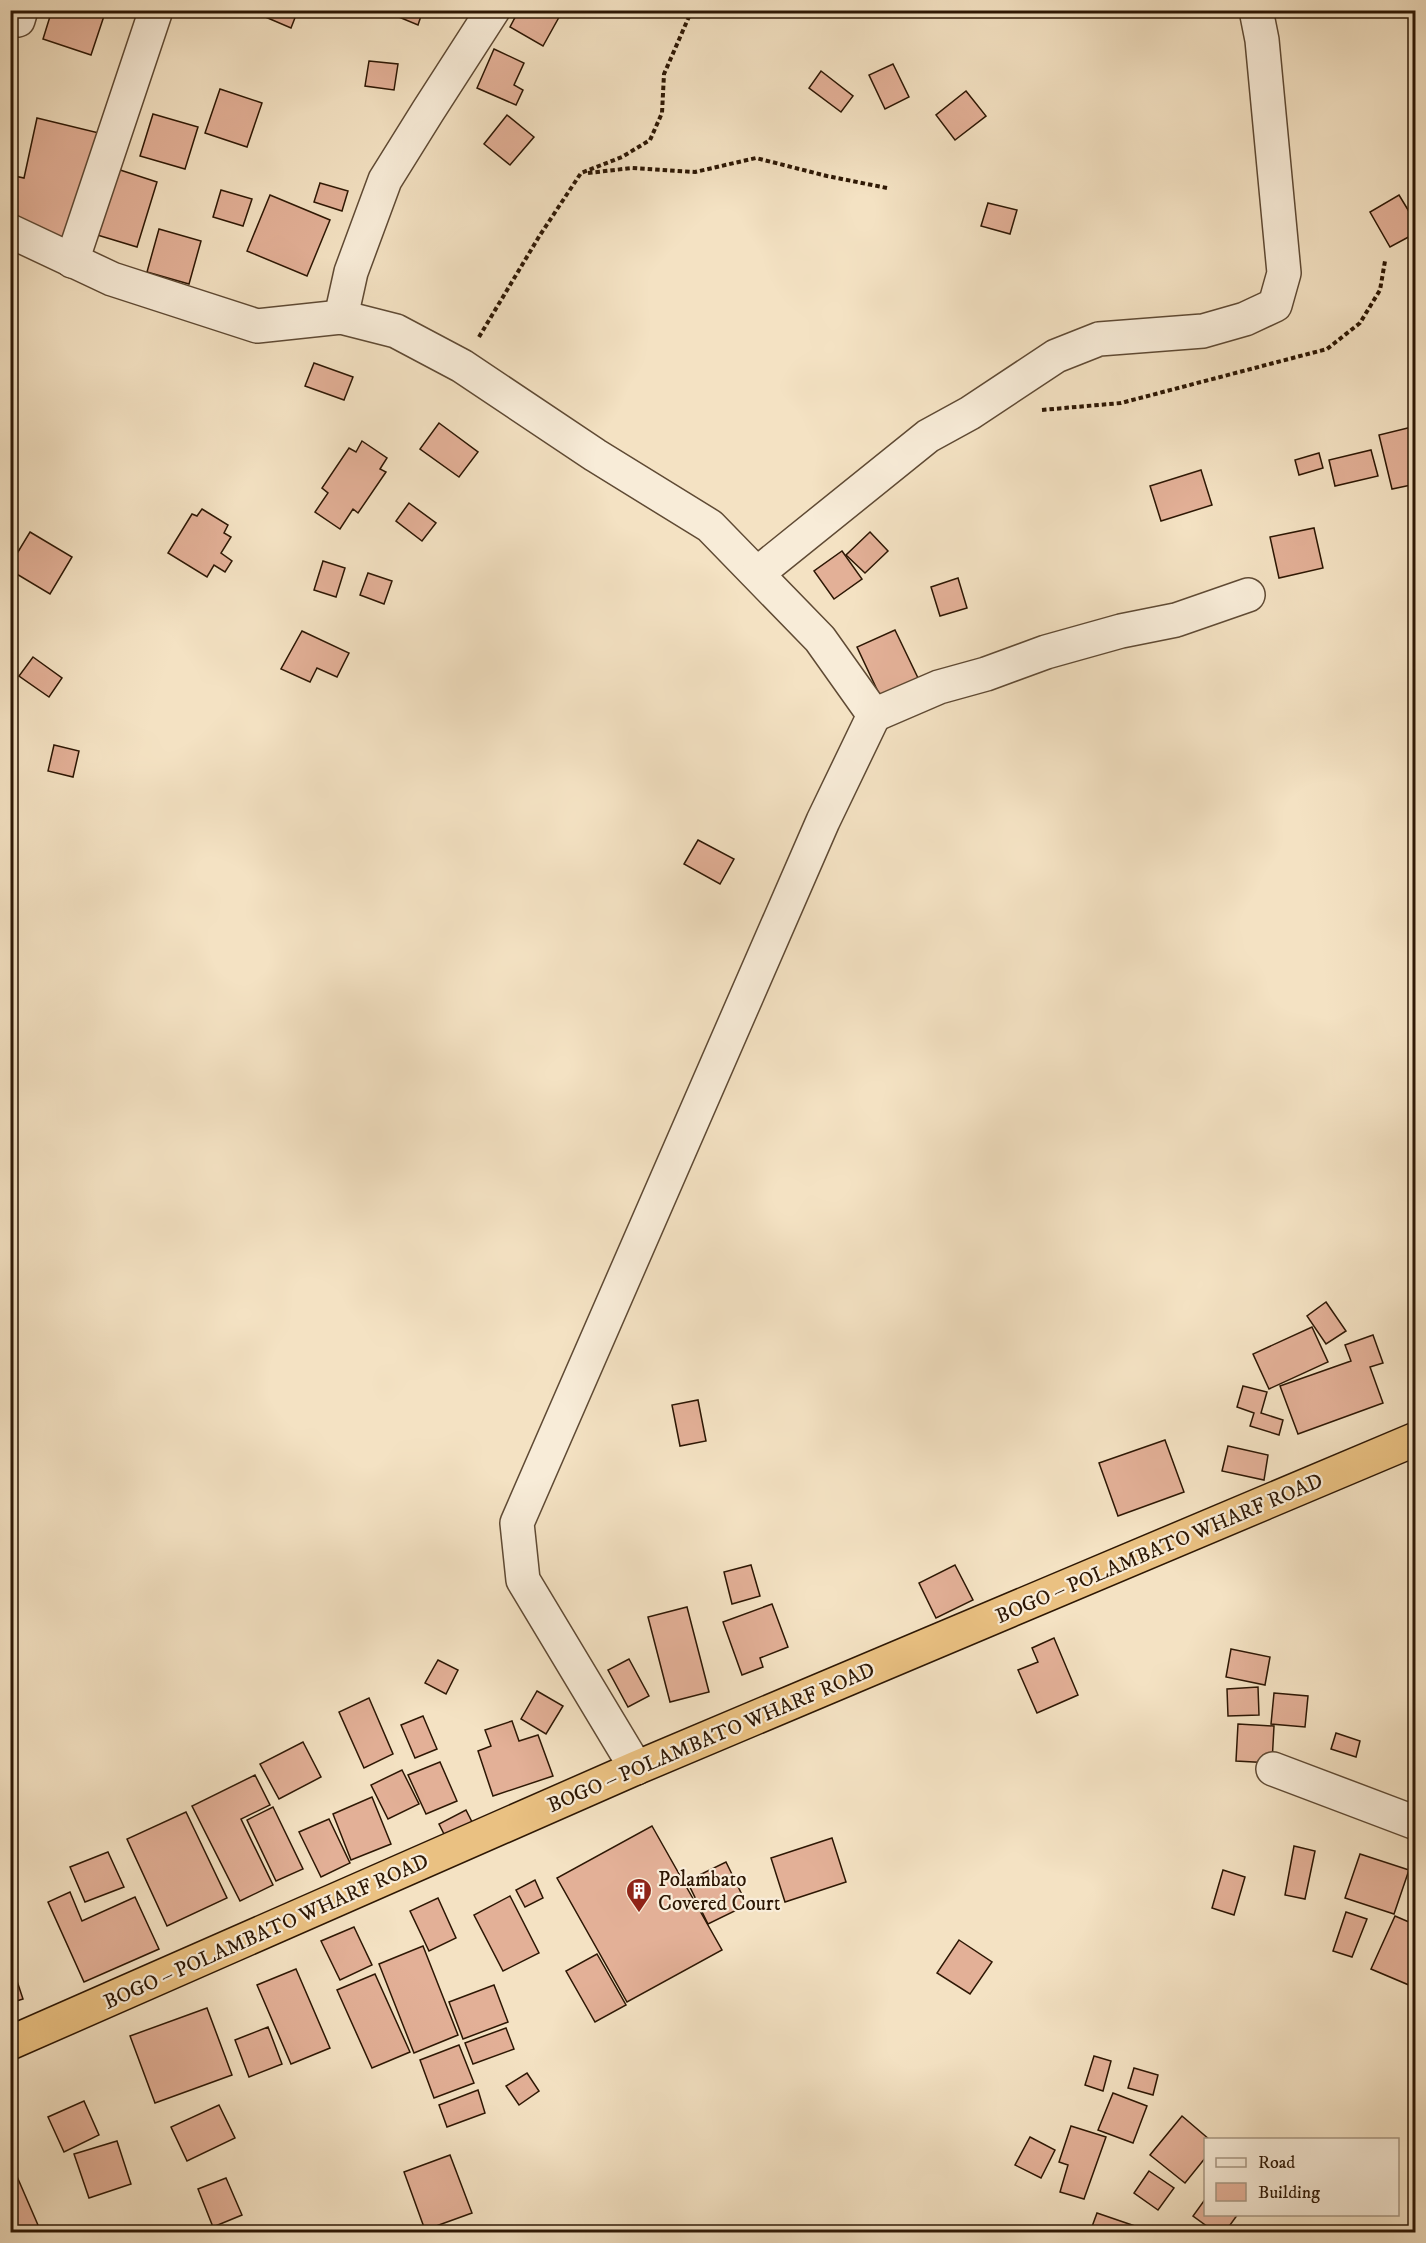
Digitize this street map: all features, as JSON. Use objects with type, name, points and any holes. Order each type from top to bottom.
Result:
[{"type":"highway","name":"BOGO – POLAMBATO WHARF ROAD","points":[[10,2043],[636,1768],[1416,1439]]},
{"type":"street","points":[[72,261],[156,10]]},
{"type":"street","points":[[341,317],[351,272],[385,180],[493,10]]},
{"type":"street","points":[[758,573],[928,436],[970,413],[1056,356],[1099,339],[1203,331],[1245,319],[1275,305],[1284,273],[1262,40],[1256,10]]},
{"type":"street","points":[[10,231],[112,279],[257,326],[341,317],[396,331],[462,366],[595,455],[710,526],[820,639],[874,715]]},
{"type":"street","points":[[636,1768],[523,1580],[517,1523],[823,821],[874,715],[939,687],[986,674],[1046,652],[1176,620],[1248,595]]},
{"type":"street","points":[[1273,1769],[1416,1823]]},
{"type":"path","points":[[462,366],[540,235],[581,173],[622,157],[650,140],[662,113],[664,74],[691,12],[700,10]]},
{"type":"path","points":[[581,173],[632,168],[695,172],[756,158],[887,188]]},
{"type":"path","points":[[1036,412],[1046,408],[1121,403],[1327,349],[1360,323],[1380,290],[1385,261]]},
{"type":"building","points":[[52,10],[106,10],[91,55],[43,39]]},
{"type":"building","points":[[249,10],[298,10],[291,28]]},
{"type":"building","points":[[382,10],[423,10],[418,25]]},
{"type":"building","points":[[519,10],[563,10],[543,46],[510,27]]},
{"type":"building","points":[[494,49],[524,63],[514,85],[523,90],[516,105],[477,88]]},
{"type":"building","points":[[369,61],[398,64],[394,90],[365,86]]},
{"type":"building","points":[[893,64],[909,97],[885,109],[869,75]]},
{"type":"building","points":[[821,71],[853,96],[841,112],[809,88]]},
{"type":"building","points":[[220,89],[262,103],[247,147],[205,133]]},
{"type":"building","points":[[966,91],[986,116],[955,140],[936,115]]},
{"type":"building","points":[[153,114],[198,127],[185,169],[140,156]]},
{"type":"building","points":[[507,115],[534,137],[510,165],[484,144]]},
{"type":"building","points":[[37,118],[99,133],[75,240],[10,225],[10,175],[24,178]]},
{"type":"building","points":[[114,168],[157,182],[137,247],[94,234]]},
{"type":"building","points":[[320,183],[348,191],[342,211],[314,202]]},
{"type":"building","points":[[221,190],[252,199],[243,226],[213,217]]},
{"type":"building","points":[[270,195],[330,220],[307,276],[247,251]]},
{"type":"building","points":[[1399,195],[1416,223],[1416,233],[1390,247],[1370,212]]},
{"type":"building","points":[[988,203],[1017,210],[1010,234],[981,226]]},
{"type":"building","points":[[159,229],[201,241],[189,284],[147,272]]},
{"type":"building","points":[[314,363],[353,377],[344,400],[305,386]]},
{"type":"building","points":[[439,423],[478,452],[459,477],[420,449]]},
{"type":"building","points":[[1416,426],[1416,484],[1392,489],[1379,435]]},
{"type":"building","points":[[362,441],[387,458],[380,469],[386,472],[358,513],[353,509],[340,529],[315,512],[328,493],[322,488],[349,448],[356,452]]},
{"type":"building","points":[[1371,450],[1378,476],[1335,486],[1329,460]]},
{"type":"building","points":[[1319,453],[1323,468],[1299,475],[1295,460]]},
{"type":"building","points":[[1201,470],[1212,505],[1161,521],[1150,486]]},
{"type":"building","points":[[409,503],[436,523],[422,541],[396,521]]},
{"type":"building","points":[[202,509],[228,525],[224,533],[231,537],[221,553],[232,561],[225,572],[214,565],[207,577],[168,553],[192,514],[197,516]]},
{"type":"building","points":[[1314,528],[1323,568],[1279,578],[1270,537]]},
{"type":"building","points":[[30,532],[72,557],[50,594],[10,570],[10,565]]},
{"type":"building","points":[[870,532],[888,551],[865,573],[846,555]]},
{"type":"building","points":[[842,551],[862,579],[834,599],[814,571]]},
{"type":"building","points":[[323,561],[345,568],[336,597],[314,590]]},
{"type":"building","points":[[368,573],[392,581],[384,604],[360,595]]},
{"type":"building","points":[[958,578],[967,608],[940,616],[931,587]]},
{"type":"building","points":[[895,630],[918,678],[880,696],[857,647]]},
{"type":"building","points":[[302,631],[349,653],[337,677],[317,668],[310,682],[281,669]]},
{"type":"building","points":[[33,657],[62,678],[49,697],[19,676]]},
{"type":"building","points":[[54,745],[79,751],[73,777],[48,771]]},
{"type":"building","points":[[698,840],[734,859],[720,884],[684,864]]},
{"type":"building","points":[[1326,1302],[1346,1331],[1326,1344],[1307,1316]]},
{"type":"building","points":[[1312,1327],[1328,1362],[1269,1389],[1253,1354]]},
{"type":"building","points":[[1373,1335],[1383,1363],[1370,1367],[1383,1403],[1298,1434],[1280,1386],[1351,1361],[1345,1345]]},
{"type":"building","points":[[1243,1386],[1267,1392],[1261,1413],[1283,1420],[1279,1435],[1250,1426],[1254,1413],[1237,1407]]},
{"type":"building","points":[[698,1400],[706,1441],[680,1446],[672,1405]]},
{"type":"building","points":[[1165,1440],[1184,1492],[1118,1516],[1099,1463]]},
{"type":"building","points":[[1228,1446],[1268,1455],[1264,1480],[1222,1471]]},
{"type":"building","points":[[751,1565],[760,1596],[732,1604],[724,1572]]},
{"type":"building","points":[[955,1565],[973,1600],[936,1618],[919,1583]]},
{"type":"building","points":[[772,1604],[788,1647],[760,1658],[763,1667],[742,1675],[723,1622]]},
{"type":"building","points":[[687,1607],[709,1692],[670,1702],[648,1617]]},
{"type":"building","points":[[1054,1638],[1078,1695],[1037,1713],[1018,1670],[1038,1662],[1032,1648]]},
{"type":"building","points":[[1231,1649],[1270,1657],[1265,1685],[1226,1677]]},
{"type":"building","points":[[629,1659],[649,1696],[628,1707],[608,1670]]},
{"type":"building","points":[[438,1660],[458,1670],[446,1694],[425,1683]]},
{"type":"building","points":[[1258,1687],[1259,1715],[1228,1716],[1227,1689]]},
{"type":"building","points":[[537,1691],[563,1706],[546,1734],[521,1719]]},
{"type":"building","points":[[1274,1693],[1308,1696],[1305,1727],[1271,1724]]},
{"type":"building","points":[[369,1698],[393,1754],[364,1768],[339,1712]]},
{"type":"building","points":[[423,1716],[437,1749],[415,1758],[401,1725]]},
{"type":"building","points":[[512,1721],[519,1741],[538,1735],[553,1776],[493,1796],[478,1751],[491,1746],[485,1730]]},
{"type":"building","points":[[1238,1724],[1274,1726],[1272,1763],[1236,1761]]},
{"type":"building","points":[[1336,1733],[1360,1741],[1356,1757],[1331,1749]]},
{"type":"building","points":[[303,1742],[321,1777],[279,1799],[260,1764]]},
{"type":"building","points":[[440,1762],[457,1801],[426,1814],[408,1775]]},
{"type":"building","points":[[402,1770],[419,1804],[388,1819],[371,1785]]},
{"type":"building","points":[[255,1775],[270,1805],[241,1819],[273,1885],[240,1901],[192,1806]]},
{"type":"building","points":[[372,1797],[391,1844],[351,1860],[333,1814]]},
{"type":"building","points":[[273,1807],[303,1869],[276,1881],[247,1820]]},
{"type":"building","points":[[466,1810],[473,1824],[446,1838],[439,1824]]},
{"type":"building","points":[[186,1812],[227,1898],[167,1926],[127,1839]]},
{"type":"building","points":[[329,1819],[350,1863],[321,1877],[299,1832]]},
{"type":"building","name":"Polambato Covered Court","points":[[652,1826],[722,1950],[627,2002],[557,1878]]},
{"type":"building","points":[[832,1838],[846,1882],[785,1902],[771,1858]]},
{"type":"building","points":[[1294,1846],[1315,1851],[1305,1899],[1285,1895]]},
{"type":"building","points":[[108,1852],[124,1887],[85,1902],[70,1867]]},
{"type":"building","points":[[1360,1854],[1409,1870],[1394,1914],[1345,1898]]},
{"type":"building","points":[[726,1862],[747,1905],[708,1924],[687,1881]]},
{"type":"building","points":[[1223,1870],[1245,1877],[1234,1915],[1212,1908]]},
{"type":"building","points":[[535,1880],[543,1898],[525,1907],[516,1890]]},
{"type":"building","points":[[70,1892],[82,1921],[135,1897],[159,1949],[84,1982],[48,1902]]},
{"type":"building","points":[[510,1896],[539,1953],[503,1971],[474,1915]]},
{"type":"building","points":[[438,1898],[456,1938],[429,1951],[410,1911]]},
{"type":"building","points":[[1346,1912],[1367,1919],[1352,1957],[1333,1951]]},
{"type":"building","points":[[1395,1916],[1416,1925],[1416,1988],[1371,1969]]},
{"type":"building","points":[[354,1927],[372,1965],[340,1980],[321,1941]]},
{"type":"building","points":[[959,1940],[992,1962],[970,1994],[937,1973]]},
{"type":"building","points":[[423,1946],[458,2035],[414,2053],[379,1964]]},
{"type":"building","points":[[597,1954],[626,2005],[595,2022],[566,1971]]},
{"type":"building","points":[[10,1960],[23,1999],[10,2003]]},
{"type":"building","points":[[296,1969],[330,2048],[291,2064],[257,1985]]},
{"type":"building","points":[[375,1974],[410,2052],[372,2068],[337,1990]]},
{"type":"building","points":[[494,1985],[508,2022],[463,2039],[449,2002]]},
{"type":"building","points":[[207,2008],[232,2075],[155,2103],[130,2036]]},
{"type":"building","points":[[268,2027],[282,2064],[249,2077],[235,2040]]},
{"type":"building","points":[[506,2028],[514,2049],[473,2064],[465,2043]]},
{"type":"building","points":[[459,2045],[474,2083],[434,2098],[420,2060]]},
{"type":"building","points":[[1094,2056],[1111,2061],[1103,2091],[1085,2085]]},
{"type":"building","points":[[1134,2068],[1158,2075],[1153,2095],[1128,2088]]},
{"type":"building","points":[[527,2073],[539,2091],[519,2105],[506,2086]]},
{"type":"building","points":[[478,2090],[485,2113],[447,2127],[439,2105]]},
{"type":"building","points":[[1113,2093],[1147,2106],[1133,2143],[1098,2130]]},
{"type":"building","points":[[84,2101],[99,2135],[64,2152],[48,2117]]},
{"type":"building","points":[[219,2105],[235,2138],[187,2161],[171,2127]]},
{"type":"building","points":[[1182,2116],[1208,2138],[1204,2138],[1204,2159],[1185,2183],[1150,2155]]},
{"type":"building","points":[[1071,2126],[1106,2137],[1084,2199],[1060,2192],[1068,2165],[1059,2162]]},
{"type":"building","points":[[1030,2137],[1055,2150],[1041,2178],[1015,2165]]},
{"type":"building","points":[[117,2141],[131,2184],[89,2198],[74,2154]]},
{"type":"building","points":[[450,2155],[472,2213],[425,2230],[404,2172]]},
{"type":"building","points":[[10,2165],[12,2165],[41,2232],[10,2232]]},
{"type":"building","points":[[1149,2171],[1174,2188],[1158,2210],[1134,2193]]},
{"type":"building","points":[[226,2178],[242,2215],[213,2227],[198,2189]]},
{"type":"building","points":[[1204,2201],[1204,2216],[1237,2216],[1225,2232],[1215,2232],[1193,2216]]},
{"type":"building","points":[[1097,2213],[1135,2226],[1132,2232],[1090,2232]]},
{"type":"place","name":"Polambato Covered Court","points":[[639,1914]]}]
